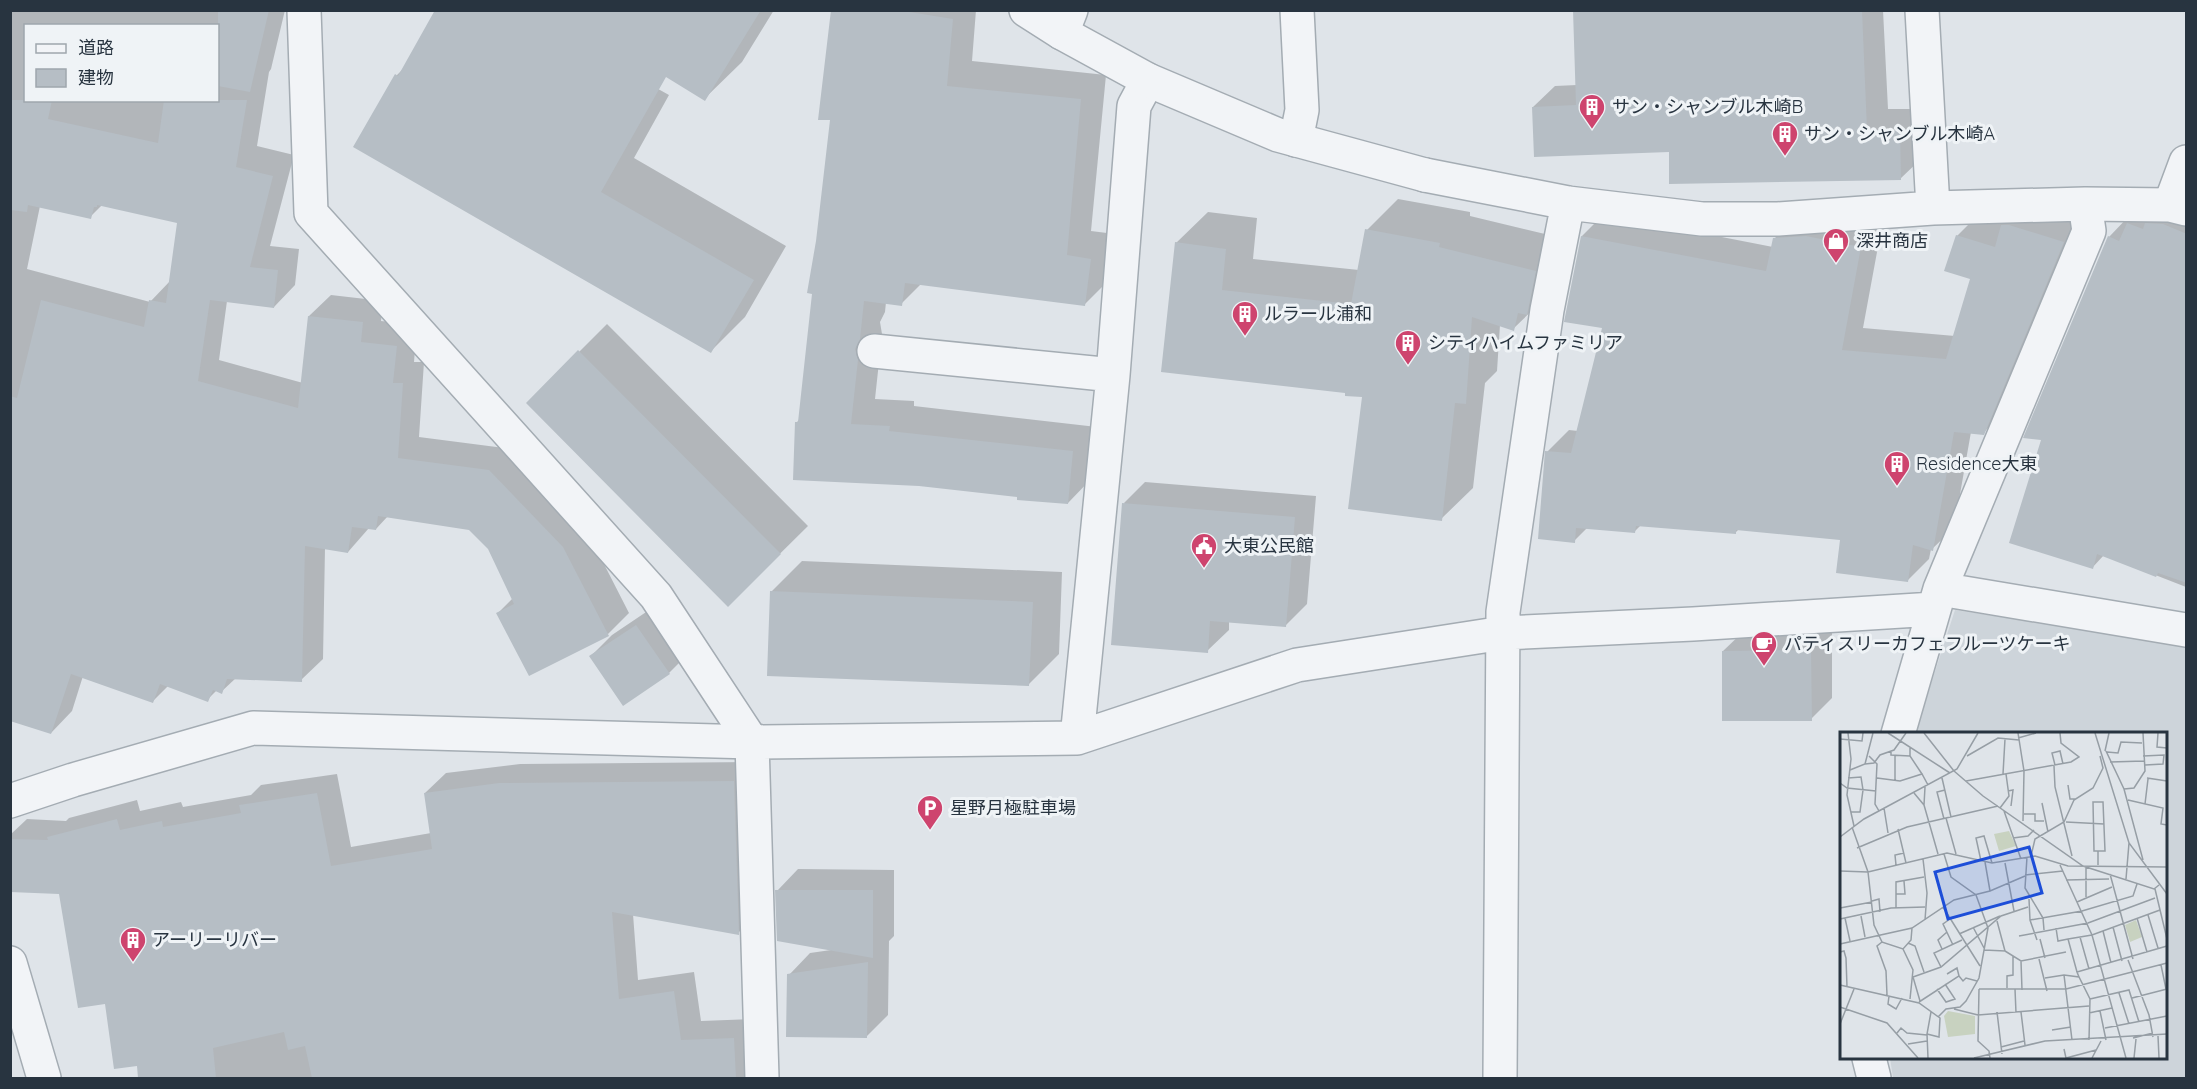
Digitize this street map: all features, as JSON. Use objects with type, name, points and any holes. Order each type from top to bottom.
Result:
[{"type":"street","points":[[304,10],[311,213],[656,596],[752,742],[762,1078]]},
{"type":"street","points":[[1026,10],[1066,22],[1148,80],[1278,135],[1425,175],[1568,203],[1702,219],[1778,219],[1933,208],[2085,204],[2178,207],[2187,162]]},
{"type":"street","points":[[1296,140],[1302,110],[1297,10]]},
{"type":"street","points":[[1922,10],[1933,208]]},
{"type":"street","points":[[1077,738],[1113,375],[1134,106],[1148,80]]},
{"type":"street","points":[[1500,1078],[1503,612],[1547,310],[1568,203]]},
{"type":"street","points":[[1899,732],[1937,599],[2089,231],[2085,204]]},
{"type":"street","points":[[874,351],[1113,375]]},
{"type":"street","points":[[10,801],[73,780],[253,728],[752,742],[1077,738],[1297,665],[1503,633],[1693,624],[1937,599],[2187,630]]},
{"type":"street","points":[[10,963],[44,1078]]},
{"type":"street","points":[[1869,1059],[1874,1078]]},
{"type":"shaded area","points":[[1955,610],[2186,645],[2186,1078],[1893,1078],[1890,1059],[2167,1059],[2167,732],[1915,732]]},
{"type":"building","points":[[218,10],[269,10],[250,92],[219,86]]},
{"type":"building","points":[[435,10],[761,10],[705,101],[666,77],[601,192],[754,280],[711,353],[353,147],[395,74],[398,76]]},
{"type":"building","points":[[831,10],[897,10],[953,19],[947,86],[1081,99],[1067,255],[1091,259],[1085,306],[905,283],[902,306],[864,301],[860,339],[855,349],[858,360],[851,424],[890,426],[889,431],[1073,451],[1068,504],[1017,500],[1017,497],[919,486],[793,480],[795,422],[798,422],[812,294],[807,293],[816,241],[830,120],[818,120]]},
{"type":"building","points":[[1573,10],[1862,10],[1867,130],[1900,130],[1901,180],[1669,184],[1669,152],[1534,157],[1532,107],[1576,105]]},
{"type":"building","points":[[10,100],[52,102],[48,119],[158,143],[164,102],[247,100],[236,167],[273,176],[250,267],[278,270],[274,308],[210,300],[198,381],[298,408],[308,316],[363,322],[361,342],[397,346],[393,383],[403,383],[398,458],[489,470],[563,547],[609,636],[529,676],[496,613],[514,604],[488,549],[469,530],[378,516],[376,530],[352,527],[348,553],[305,546],[302,682],[227,679],[222,694],[213,690],[208,702],[160,684],[153,703],[71,674],[51,734],[10,721],[10,396],[17,398],[41,300],[144,327],[149,300],[166,303],[177,223],[97,205],[94,207],[91,219],[28,205],[27,212],[10,210]]},
{"type":"building","points":[[2127,223],[2143,229],[2145,223],[2163,224],[2187,234],[2187,583],[2158,573],[2156,577],[2097,554],[2093,569],[2009,543],[2041,440],[2023,438],[2108,236],[2119,241]]},
{"type":"building","points":[[2001,225],[2009,225],[2064,242],[1984,435],[1954,432],[1933,551],[1913,545],[1908,582],[1836,573],[1840,540],[1736,530],[1736,534],[1636,526],[1635,533],[1576,528],[1575,543],[1538,539],[1545,451],[1571,453],[1602,328],[1564,322],[1581,236],[1766,271],[1773,238],[1806,236],[1861,247],[1842,350],[1946,359],[1970,279],[1944,271],[1956,235],[1995,247]]},
{"type":"building","points":[[1365,229],[1440,243],[1439,247],[1536,271],[1527,315],[1518,313],[1514,331],[1472,317],[1466,404],[1455,403],[1442,521],[1348,509],[1362,397],[1345,396],[1345,393],[1161,372],[1175,242],[1226,249],[1222,290],[1351,304]]},
{"type":"building","points":[[578,350],[781,554],[728,607],[526,403]]},
{"type":"building","name":"大東公民館","points":[[1122,503],[1295,517],[1286,627],[1210,621],[1208,653],[1111,645]]},
{"type":"building","points":[[770,591],[1033,602],[1029,686],[767,676]]},
{"type":"building","points":[[636,625],[670,674],[623,706],[589,656]]},
{"type":"building","points":[[1811,650],[1812,721],[1722,721],[1722,651]]},
{"type":"building","points":[[734,781],[739,935],[612,912],[619,999],[674,991],[681,1040],[734,1038],[736,1078],[312,1078],[305,1046],[288,1050],[284,1032],[213,1048],[216,1078],[138,1078],[137,1066],[114,1069],[105,1004],[78,1008],[59,894],[10,892],[10,839],[48,840],[47,837],[117,819],[120,830],[162,821],[163,827],[241,813],[239,805],[317,793],[331,866],[432,849],[424,793],[499,783]]},
{"type":"building","points":[[775,890],[873,890],[873,958],[777,941]]},
{"type":"building","points":[[868,962],[867,1038],[786,1037],[787,974]]},
{"type":"place","name":"サン・シャンブル木崎B","points":[[1592,130]]},
{"type":"place","name":"サン・シャンブル木崎A","points":[[1785,157]]},
{"type":"place","name":"深井商店","points":[[1836,264]]},
{"type":"place","name":"ルラール浦和","points":[[1245,337]]},
{"type":"place","name":"シティハイムファミリア","points":[[1408,366]]},
{"type":"place","name":"Residence大東","points":[[1897,487]]},
{"type":"place","name":"大東公民館","points":[[1204,569]]},
{"type":"place","name":"パティスリーカフェフルーツケーキ","points":[[1764,667]]},
{"type":"place","name":"星野月極駐車場","points":[[930,831]]},
{"type":"place","name":"アーリーリバー","points":[[133,963]]}]
